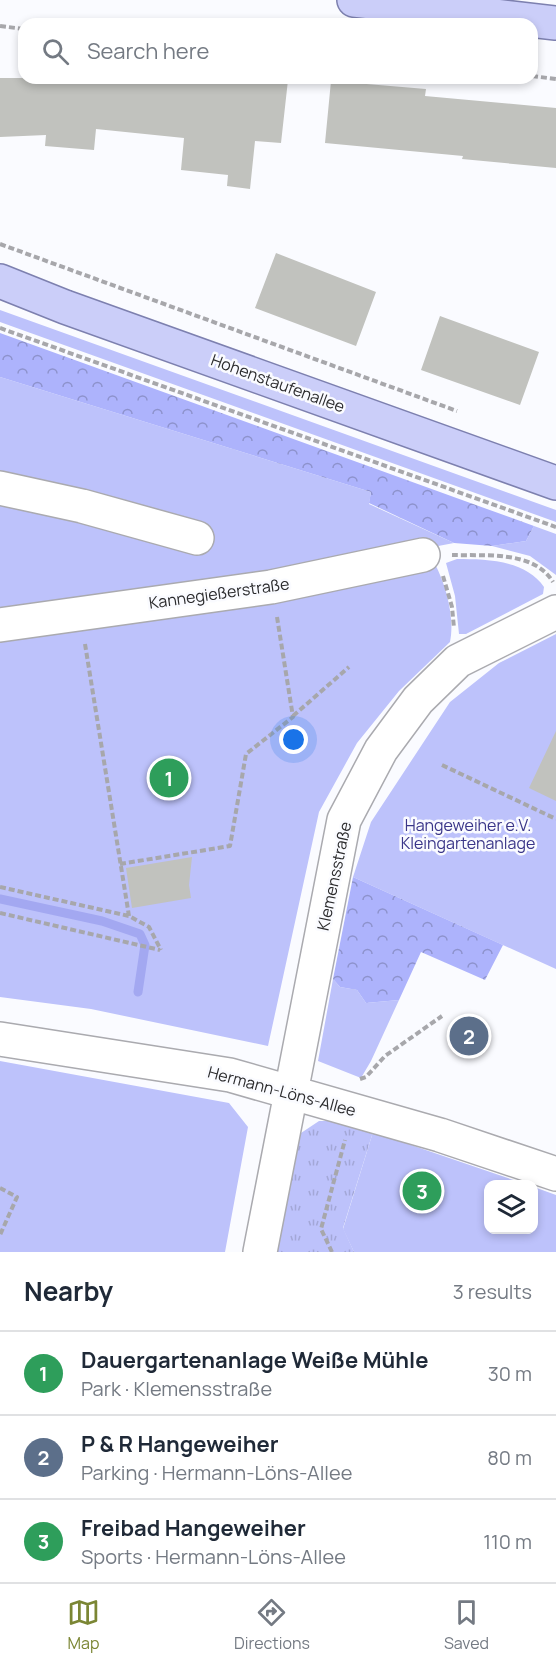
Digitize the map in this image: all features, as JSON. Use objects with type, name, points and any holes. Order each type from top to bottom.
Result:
[{"type":"main road","points":[[354,0],[512,18]]},
{"type":"main road","points":[[538,21],[556,23]]},
{"type":"main road","name":"Hohenstaufenallee","points":[[0,281],[65,307],[556,483]]},
{"type":"street","points":[[0,488],[82,506],[197,538]]},
{"type":"street","name":"Kannegießerstraße","points":[[0,625],[271,587],[429,555]]},
{"type":"street","name":"Klemensstraße","points":[[260,1252],[289,1090],[344,820],[381,750],[418,700],[458,661],[556,612]]},
{"type":"street","name":"Hermann-Löns-Allee","points":[[0,1039],[230,1075],[440,1135],[556,1174]]},
{"type":"path","points":[[0,26],[18,28]]},
{"type":"path","points":[[538,77],[556,79]]},
{"type":"path","points":[[0,243],[467,415]]},
{"type":"path","points":[[0,328],[556,527]]},
{"type":"path","points":[[458,661],[452,607],[429,555],[512,556],[547,573],[556,588]]},
{"type":"path","points":[[271,587],[293,717]]},
{"type":"path","points":[[81,613],[129,916]]},
{"type":"path","points":[[120,864],[230,846],[246,754],[293,717],[349,667]]},
{"type":"path","points":[[441,765],[556,819]]},
{"type":"path","points":[[0,887],[129,916],[149,927],[161,950],[0,913]]},
{"type":"path","points":[[332,1252],[321,1228],[339,1107],[337,1087],[366,1077],[385,1056],[442,1016]]},
{"type":"path","points":[[0,1188],[17,1197],[0,1235]]},
{"type":"green space","points":[[0,310],[556,510],[556,522],[0,322]]},
{"type":"green space","points":[[0,333],[534,526],[526,541],[492,546],[454,543],[369,503],[371,492],[0,377]]},
{"type":"green space","points":[[0,377],[371,492],[369,504],[454,543],[338,565],[0,617]]},
{"type":"green space","points":[[534,526],[556,534],[556,575],[530,556],[492,546],[526,541]]},
{"type":"green space","points":[[457,559],[493,561],[516,566],[536,578],[544,587],[543,594],[466,634],[459,634],[455,596],[446,563]]},
{"type":"green space","points":[[435,564],[448,602],[451,623],[450,642],[399,691],[357,743],[319,812],[268,1046],[91,1009],[0,997],[0,637]]},
{"type":"green space","name":"Hangeweiher e.V. Kleingartenanlage","points":[[556,634],[556,969],[353,877],[371,822],[450,702],[499,663]]},
{"type":"green space","points":[[353,877],[503,945],[485,980],[421,952],[399,1000],[366,1003],[357,990],[340,987],[333,979]]},
{"type":"green space","points":[[333,979],[340,987],[357,990],[366,1003],[399,1000],[361,1078],[318,1061]]},
{"type":"green space","points":[[0,1061],[229,1103],[248,1127],[225,1252],[0,1252]]},
{"type":"green space","points":[[319,1121],[341,1121],[373,1132],[343,1228],[354,1252],[270,1252],[292,1155],[301,1133]]},
{"type":"green space","points":[[373,1132],[513,1180],[484,1180],[484,1234],[538,1234],[538,1188],[556,1195],[556,1252],[354,1252],[343,1229]]},
{"type":"building","points":[[0,78],[18,78],[18,84],[288,84],[281,143],[255,141],[250,189],[227,186],[228,175],[181,170],[184,138],[96,129],[94,150],[45,146],[46,135],[0,137]]},
{"type":"building","points":[[331,84],[367,84],[426,89],[425,96],[556,108],[556,168],[462,159],[463,156],[325,143]]},
{"type":"building","points":[[276,253],[376,292],[356,346],[255,308]]},
{"type":"building","points":[[440,316],[539,352],[520,405],[421,370]]},
{"type":"building","points":[[556,731],[556,801],[529,788]]},
{"type":"building","points":[[192,857],[189,885],[191,898],[132,908],[126,868]]},
{"type":"waterway","points":[[0,899],[102,921],[140,934],[145,945],[138,992]]},
{"type":"place","name":"Dauergartenanlage Weiße Mühle","points":[[169,778]]},
{"type":"place","name":"P & R Hangeweiher","points":[[469,1036]]},
{"type":"place","name":"Freibad Hangeweiher","points":[[422,1191]]}]
